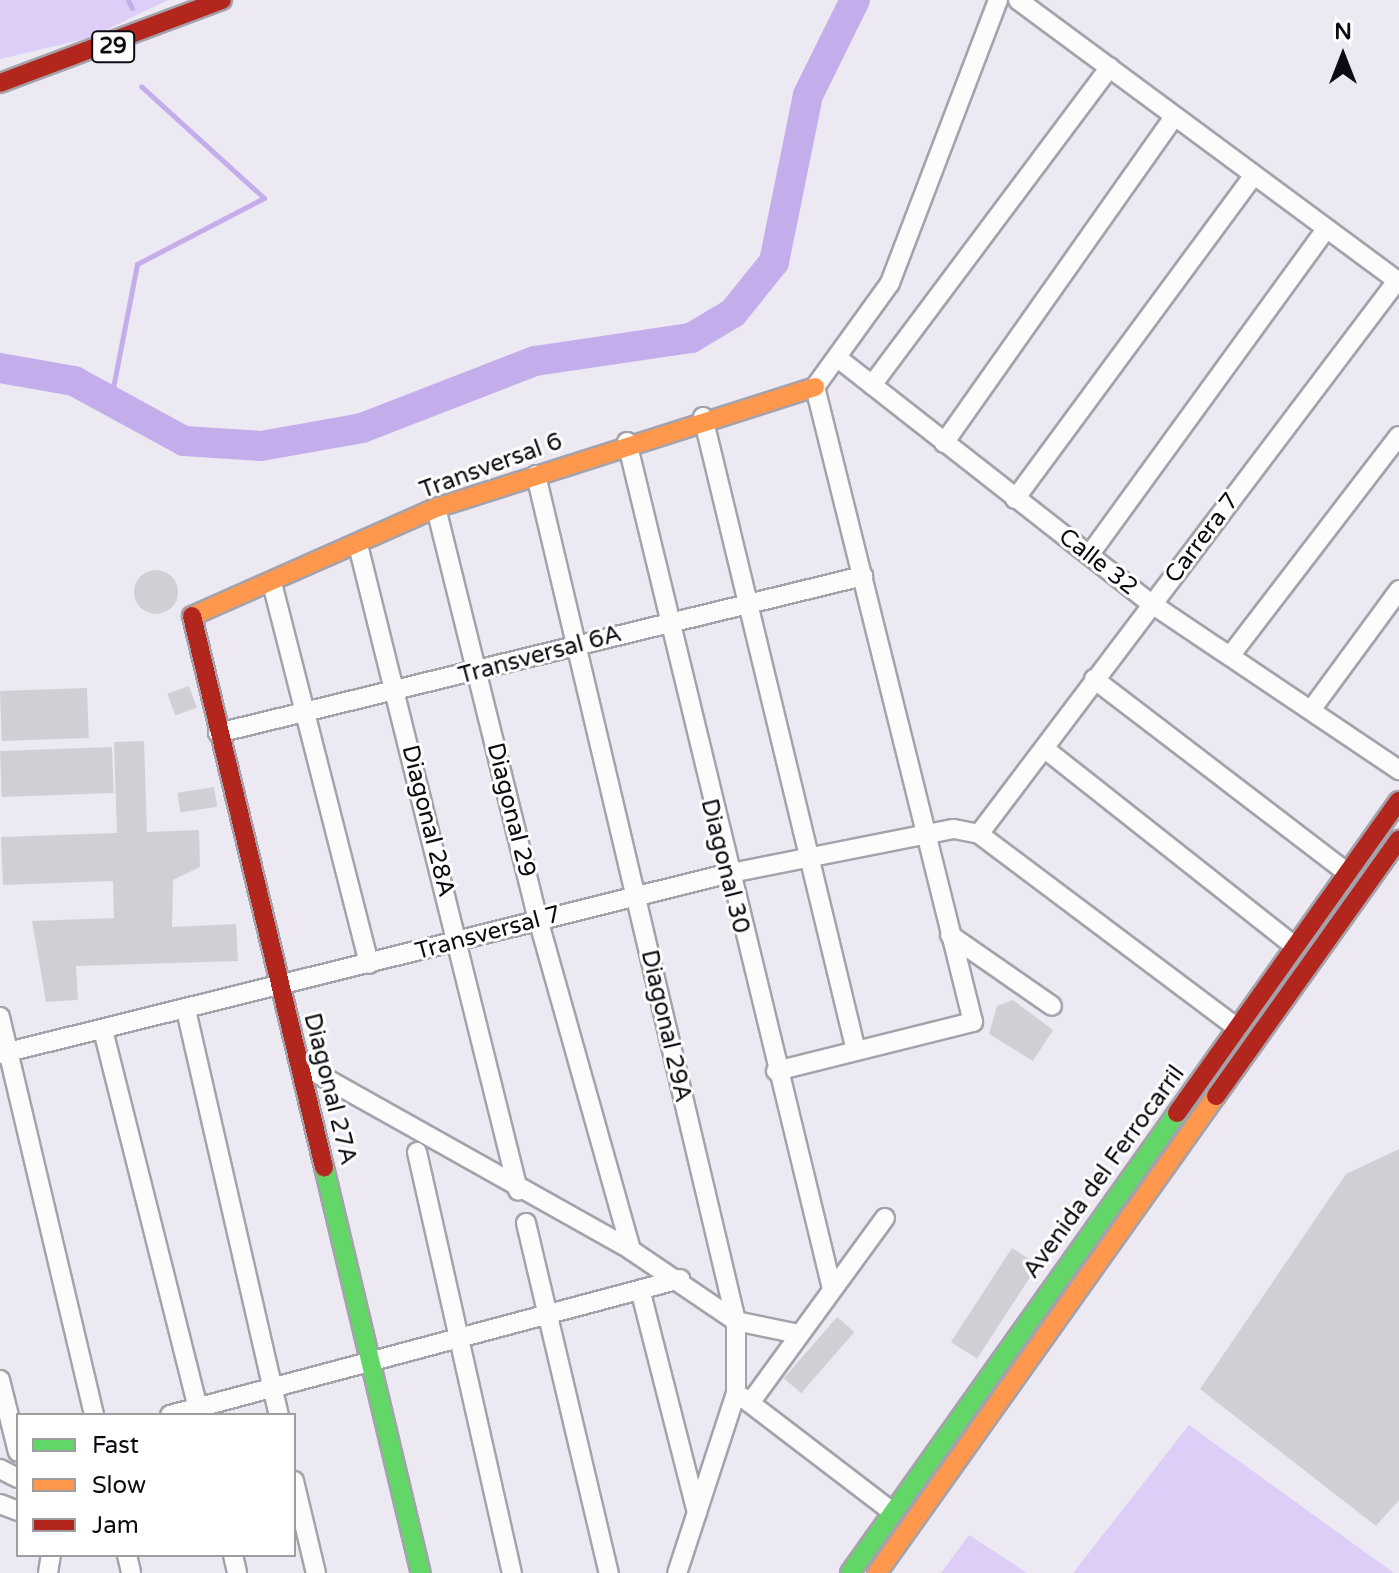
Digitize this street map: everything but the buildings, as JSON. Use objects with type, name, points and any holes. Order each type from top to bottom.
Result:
[{"type":"main road","name":"29","points":[[0,83],[96,53],[222,0]]},
{"type":"main road","name":"Transversal 6","points":[[192,616],[436,508],[703,417],[815,387]]},
{"type":"main road","name":"Diagonal 27A","points":[[192,616],[280,988],[302,1065],[368,1364],[421,1573]]},
{"type":"main road","name":"Avenida del Ferrocarril","points":[[850,1573],[891,1511],[1399,801]]},
{"type":"main road","name":"Avenida del Ferrocarril","points":[[880,1570],[1399,839]]},
{"type":"street","points":[[776,1071],[973,1022],[922,832],[863,576],[815,387],[839,359],[890,283],[998,0]]},
{"type":"street","points":[[1018,0],[1398,281]]},
{"type":"street","points":[[872,385],[1110,67]]},
{"type":"street","points":[[944,443],[1174,117]]},
{"type":"street","points":[[1015,499],[1253,176]]},
{"type":"street","points":[[1090,554],[1326,229]]},
{"type":"street","name":"Carrera 7","points":[[979,834],[1398,281]]},
{"type":"street","name":"Calle 32","points":[[839,359],[1152,604],[1399,770]]},
{"type":"street","points":[[703,417],[856,1051]]},
{"type":"street","points":[[1230,656],[1399,436]]},
{"type":"street","name":"Diagonal 30","points":[[627,442],[726,874],[832,1289]]},
{"type":"street","name":"Diagonal 29A","points":[[536,475],[736,1321],[743,1398],[697,1513],[677,1573]]},
{"type":"street","name":"Diagonal 29","points":[[436,508],[538,919],[631,1250]]},
{"type":"street","name":"Diagonal 28A","points":[[358,545],[518,1190]]},
{"type":"street","name":"Transversal 6A","points":[[218,733],[863,576]]},
{"type":"street","points":[[272,583],[369,964]]},
{"type":"street","points":[[1311,710],[1399,590]]},
{"type":"street","points":[[1094,679],[1346,872]]},
{"type":"street","points":[[1045,749],[1294,946]]},
{"type":"street","name":"Transversal 7","points":[[4,1053],[280,988],[538,919],[726,874],[922,832],[979,834]]},
{"type":"street","points":[[979,834],[1237,1028]]},
{"type":"street","points":[[950,935],[1052,1006]]},
{"type":"street","points":[[186,1010],[278,1413]]},
{"type":"street","points":[[0,1017],[4,1053],[94,1413]]},
{"type":"street","points":[[103,1030],[199,1411],[272,1389],[641,1293],[680,1279]]},
{"type":"street","points":[[302,1065],[518,1190],[631,1250],[680,1279],[736,1321],[798,1334]]},
{"type":"street","points":[[417,1152],[457,1341],[512,1573]]},
{"type":"street","points":[[885,1218],[798,1334],[743,1398],[891,1511]]},
{"type":"street","points":[[526,1223],[609,1573]]},
{"type":"street","points":[[641,1293],[697,1513]]},
{"type":"street","points":[[0,1380],[16,1445]]},
{"type":"street","points":[[296,1489],[316,1573]]},
{"type":"shaded area","points":[[0,0],[168,0],[89,38],[0,59]]},
{"type":"shaded area","points":[[1189,1425],[1394,1573],[1073,1573]]},
{"type":"shaded area","points":[[969,1535],[1027,1573],[941,1573]]},
{"type":"waterway","points":[[128,0],[132,8]]},
{"type":"waterway","points":[[0,368],[74,381],[184,441],[261,446],[362,428],[535,361],[691,338],[733,313],[774,262],[808,95],[855,0]]},
{"type":"waterway","points":[[111,398],[137,264],[264,198],[141,86]]},
{"type":"traffic: fast","points":[[850,1573],[1177,1113]]},
{"type":"traffic: fast","points":[[324,1167],[421,1573]]},
{"type":"traffic: slow","points":[[192,616],[436,508],[815,387]]},
{"type":"traffic: slow","points":[[877,1573],[1216,1096]]},
{"type":"traffic: jam","points":[[0,83],[222,0]]},
{"type":"traffic: jam","points":[[192,616],[324,1167]]},
{"type":"traffic: jam","points":[[1177,1113],[1399,801]]},
{"type":"traffic: jam","points":[[1216,1096],[1399,839]]}]
